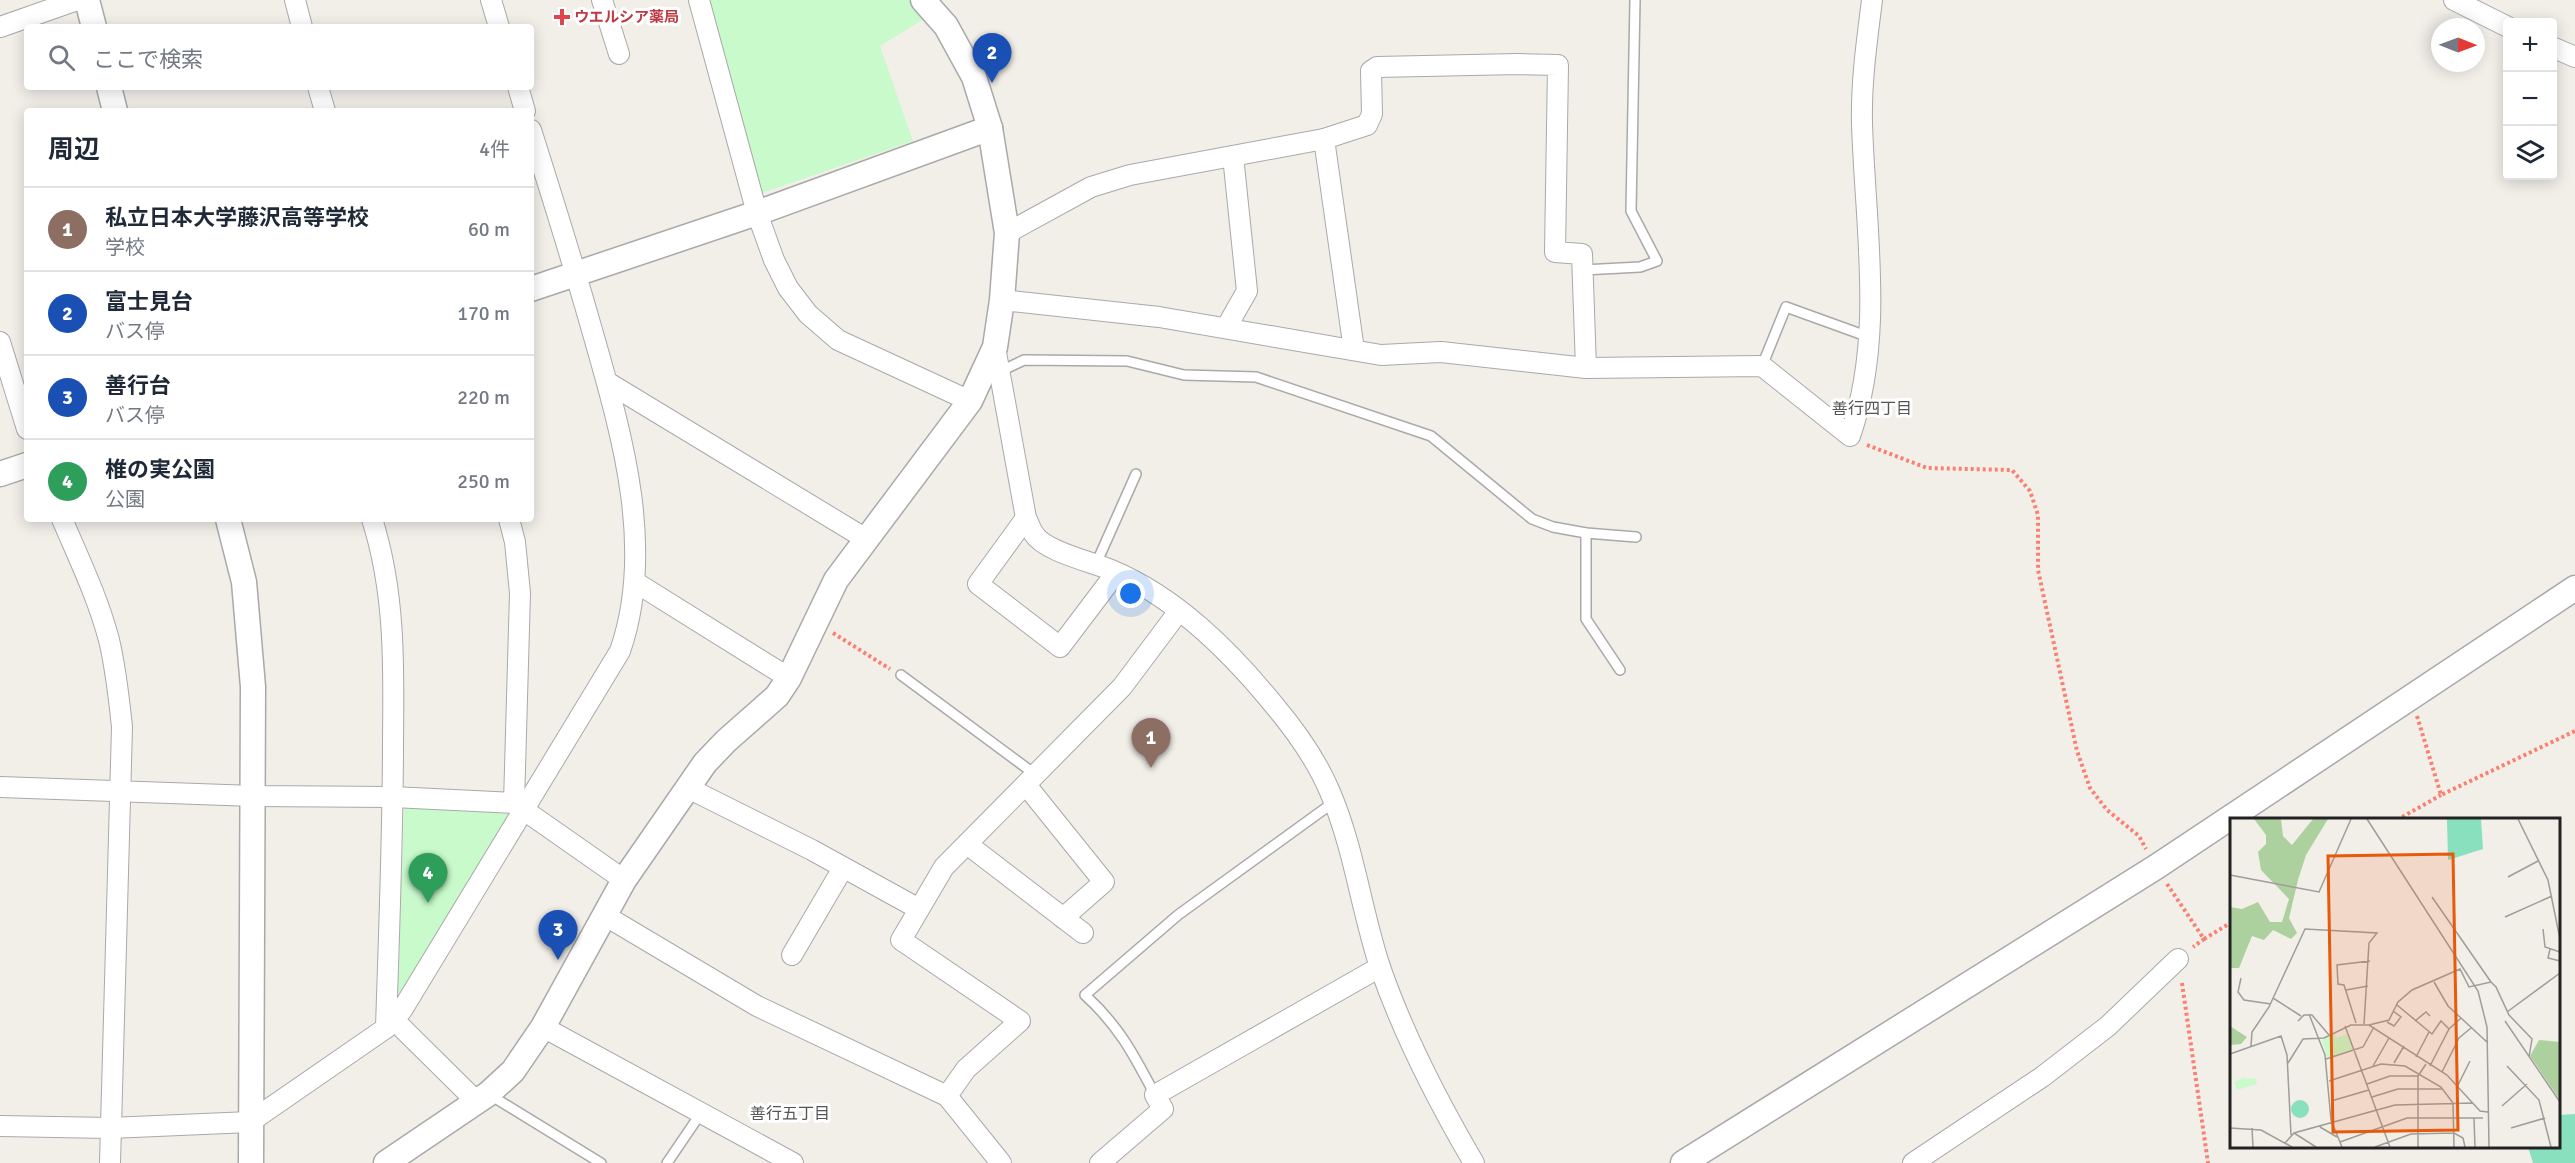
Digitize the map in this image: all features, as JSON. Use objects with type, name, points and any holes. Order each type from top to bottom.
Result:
[{"type":"street","points":[[0,27],[77,0]]},
{"type":"street","points":[[87,0],[93,24]]},
{"type":"street","points":[[295,0],[301,24]]},
{"type":"street","points":[[491,0],[498,24]]},
{"type":"street","points":[[603,0],[619,54]]},
{"type":"street","points":[[699,0],[757,213],[774,260],[788,288],[808,314],[838,340],[970,401]]},
{"type":"street","points":[[396,1161],[513,1071],[543,1027],[624,880],[688,788],[726,741],[777,696],[789,678],[836,580],[970,401],[995,347],[1002,300],[1007,233],[990,128],[974,77],[946,26],[923,0]]},
{"type":"street","points":[[1002,300],[1159,317],[1382,355],[1441,352],[1586,368],[1761,366],[1851,436],[1865,387],[1869,338],[1869,257],[1862,120],[1872,0]]},
{"type":"street","points":[[2454,0],[2503,24]]},
{"type":"street","points":[[2557,49],[2575,57]]},
{"type":"street","points":[[1007,233],[1091,187],[1130,175],[1324,139],[1367,125],[1372,114],[1371,71],[1377,67],[1518,63],[1558,65],[1555,252],[1582,254],[1586,368]]},
{"type":"street","points":[[110,90],[114,108]]},
{"type":"street","points":[[319,90],[324,108]]},
{"type":"street","points":[[519,90],[524,108]]},
{"type":"street","points":[[534,288],[757,213],[990,128]]},
{"type":"street","points":[[1324,139],[1354,350]]},
{"type":"street","points":[[0,1126],[110,1128],[250,1122],[390,1024],[402,1010],[519,806],[620,651],[630,621],[635,582],[633,510],[628,478],[607,382],[534,140]]},
{"type":"street","points":[[1226,328],[1246,291],[1233,156]]},
{"type":"street","points":[[0,342],[24,419]]},
{"type":"street","points":[[995,347],[1026,518],[1034,536],[1049,546],[1116,573],[1162,598],[1201,628],[1243,669],[1276,706],[1311,756],[1334,802],[1346,837],[1380,967],[1425,1078],[1474,1163]]},
{"type":"street","points":[[607,382],[866,538]]},
{"type":"street","points":[[0,474],[24,466]]},
{"type":"street","points":[[1026,518],[978,584],[1060,646],[1116,573]]},
{"type":"street","points":[[63,522],[93,592],[109,640],[118,686],[122,727],[110,1163]]},
{"type":"street","points":[[229,522],[244,582],[253,687],[251,1163]]},
{"type":"street","points":[[373,522],[391,607],[394,656],[390,1024]]},
{"type":"street","points":[[510,522],[515,542],[520,593],[519,806]]},
{"type":"street","points":[[635,582],[789,678]]},
{"type":"street","points":[[1683,1163],[2156,867],[2411,695],[2575,588]]},
{"type":"street","points":[[947,1096],[966,1069],[1020,1021],[902,940],[944,867],[1122,687],[1179,611]]},
{"type":"street","points":[[1031,780],[1104,882],[1063,918]]},
{"type":"street","points":[[0,788],[121,790],[254,796],[393,797],[519,806],[624,880]]},
{"type":"street","points":[[688,788],[843,867],[919,909]]},
{"type":"street","points":[[967,844],[1083,933]]},
{"type":"street","points":[[792,955],[843,867]]},
{"type":"street","points":[[604,915],[757,1006],[947,1096],[1001,1163]]},
{"type":"street","points":[[1913,1163],[2042,1077],[2108,1026],[2178,959]]},
{"type":"street","points":[[1100,1163],[1163,1109],[1155,1095],[1380,967]]},
{"type":"street","points":[[390,1024],[482,1097]]},
{"type":"street","points":[[543,1027],[794,1163]]},
{"type":"lane","points":[[1583,270],[1640,267],[1657,261],[1631,211],[1635,0]]},
{"type":"lane","points":[[1761,366],[1786,307],[1869,338]]},
{"type":"lane","points":[[1001,371],[1024,360],[1127,361],[1184,375],[1256,377],[1431,436],[1532,519],[1553,527],[1586,533],[1636,537]]},
{"type":"lane","points":[[1096,564],[1136,474]]},
{"type":"lane","points":[[1586,533],[1586,619],[1620,669]]},
{"type":"lane","points":[[901,675],[1031,780]]},
{"type":"lane","points":[[1155,1095],[1126,1041],[1108,1016],[1085,995],[1178,915],[1334,802]]},
{"type":"lane","points":[[482,1097],[601,1163]]},
{"type":"lane","points":[[667,1163],[701,1113]]},
{"type":"path","points":[[1851,436],[1887,454],[1928,468],[2012,470],[2030,490],[2038,515],[2038,570],[2077,751],[2090,788],[2107,810],[2139,836],[2156,867],[2204,939]]},
{"type":"path","points":[[814,622],[901,675]]},
{"type":"path","points":[[2411,695],[2441,795]]},
{"type":"path","points":[[2399,818],[2575,730]]},
{"type":"path","points":[[2208,1163],[2178,959],[2230,923]]},
{"type":"green space","points":[[708,0],[909,0],[924,19],[880,46],[913,141],[762,193]]},
{"type":"green space","points":[[404,808],[509,814],[400,994],[398,992]]},
{"type":"green space","points":[[2575,1114],[2575,1163],[2533,1163],[2528,1148],[2560,1148],[2560,1115]]},
{"type":"place","name":"ウエルシア薬局","points":[[562,17]]},
{"type":"place","name":"富士見台","points":[[992,83]]},
{"type":"place","name":"私立日本大学藤沢高等学校","points":[[1151,768]]},
{"type":"place","name":"椎の実公園","points":[[428,903]]},
{"type":"place","name":"善行台","points":[[558,960]]},
{"type":"district","name":"善行四丁目","points":[[1872,409]]},
{"type":"district","name":"善行五丁目","points":[[790,1114]]}]
